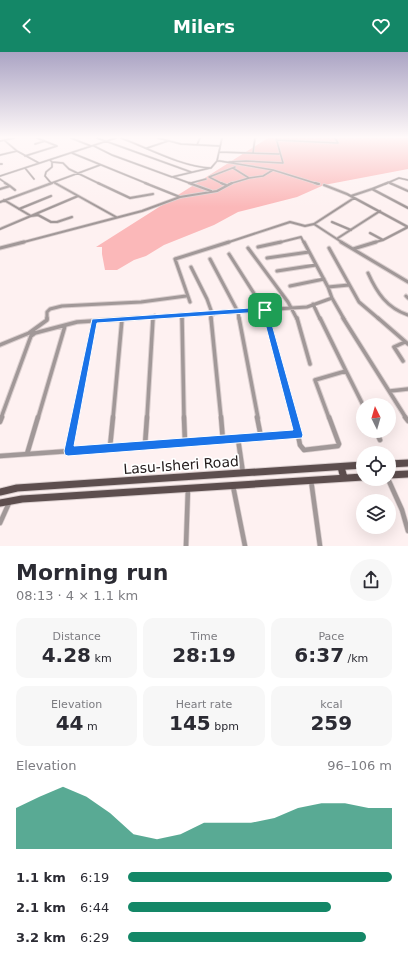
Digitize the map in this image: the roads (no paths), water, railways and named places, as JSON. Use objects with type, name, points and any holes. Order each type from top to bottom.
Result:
[{"type":"main road","points":[[396,464],[408,463]]},
{"type":"main road","name":"Lasu-Isheri Road","points":[[0,492],[17,488],[356,466]]},
{"type":"main road","points":[[341,467],[344,478]]},
{"type":"main road","points":[[396,475],[408,474]]},
{"type":"main road","name":"Lasu-Isheri Road","points":[[0,503],[109,493],[356,477]]},
{"type":"main road","points":[[109,493],[110,482]]},
{"type":"street","points":[[35,161],[39,163]]},
{"type":"street","points":[[15,190],[0,177],[39,163],[51,161]]},
{"type":"street","points":[[51,161],[63,163],[68,168],[130,198],[153,194]]},
{"type":"street","points":[[51,161],[52,167],[46,172],[45,176],[51,183]]},
{"type":"street","points":[[91,161],[180,197]]},
{"type":"street","points":[[129,161],[212,192]]},
{"type":"street","points":[[161,161],[191,172]]},
{"type":"street","points":[[185,161],[210,168]]},
{"type":"street","points":[[172,177],[191,172],[203,171],[214,166],[217,161]]},
{"type":"street","points":[[217,161],[273,170],[319,184]]},
{"type":"street","points":[[227,163],[232,161]]},
{"type":"street","points":[[245,161],[269,161]]},
{"type":"street","points":[[270,161],[282,163],[282,161]]},
{"type":"street","points":[[0,202],[100,165]]},
{"type":"street","points":[[226,185],[209,177],[241,166]]},
{"type":"street","points":[[24,168],[34,179]]},
{"type":"street","points":[[233,168],[249,178]]},
{"type":"street","points":[[0,248],[142,211],[180,197],[212,192],[222,189],[226,185],[249,178],[263,176],[273,170]]},
{"type":"street","points":[[351,196],[399,178],[408,180]]},
{"type":"street","points":[[191,183],[206,179]]},
{"type":"street","points":[[54,182],[116,217]]},
{"type":"street","points":[[388,182],[408,191]]},
{"type":"street","points":[[324,185],[351,196],[408,227],[383,240],[362,245],[353,249]]},
{"type":"street","points":[[0,189],[10,186]]},
{"type":"street","points":[[372,189],[408,208]]},
{"type":"street","points":[[19,208],[51,196]]},
{"type":"street","points":[[0,229],[78,196]]},
{"type":"street","points":[[190,302],[186,296],[175,259],[290,222],[305,226],[314,224],[323,220],[354,198]]},
{"type":"street","points":[[4,200],[31,216],[38,215],[52,223],[72,217]]},
{"type":"street","points":[[338,238],[380,211]]},
{"type":"street","points":[[332,222],[351,230]]},
{"type":"street","points":[[314,224],[408,282]]},
{"type":"street","points":[[370,233],[383,240]]},
{"type":"street","points":[[258,247],[300,237],[355,339],[408,421]]},
{"type":"street","points":[[248,248],[297,318],[310,364]]},
{"type":"street","points":[[329,248],[362,306],[406,343],[394,348],[403,361]]},
{"type":"street","points":[[267,258],[309,252]]},
{"type":"street","points":[[229,254],[265,310],[300,444],[304,450],[338,446],[339,444],[315,380],[346,371]]},
{"type":"street","points":[[210,259],[238,312],[261,437]]},
{"type":"street","points":[[277,271],[316,265]]},
{"type":"street","points":[[191,267],[213,314],[222,441]]},
{"type":"street","points":[[368,273],[380,297],[399,311],[408,315]]},
{"type":"street","points":[[290,286],[324,279]]},
{"type":"street","points":[[328,287],[349,285]]},
{"type":"street","points":[[0,346],[47,320],[47,312],[50,309],[67,305],[158,300],[186,296]]},
{"type":"street","points":[[0,422],[31,336],[39,332],[77,322],[307,307],[332,298]]},
{"type":"street","points":[[313,304],[360,398]]},
{"type":"street","points":[[182,315],[185,443]]},
{"type":"street","points":[[145,445],[153,318],[156,316]]},
{"type":"street","points":[[110,447],[122,318]]},
{"type":"street","points":[[68,451],[94,321]]},
{"type":"street","points":[[28,454],[64,326]]},
{"type":"street","points":[[390,391],[408,390]]},
{"type":"street","points":[[0,456],[110,447],[298,435]]},
{"type":"street","points":[[238,439],[243,474]]},
{"type":"street","points":[[311,480],[320,546]]},
{"type":"street","points":[[233,486],[245,546]]},
{"type":"street","points":[[391,486],[402,510],[408,531]]},
{"type":"street","points":[[186,546],[188,488]]},
{"type":"street","points":[[0,523],[10,501]]}]
